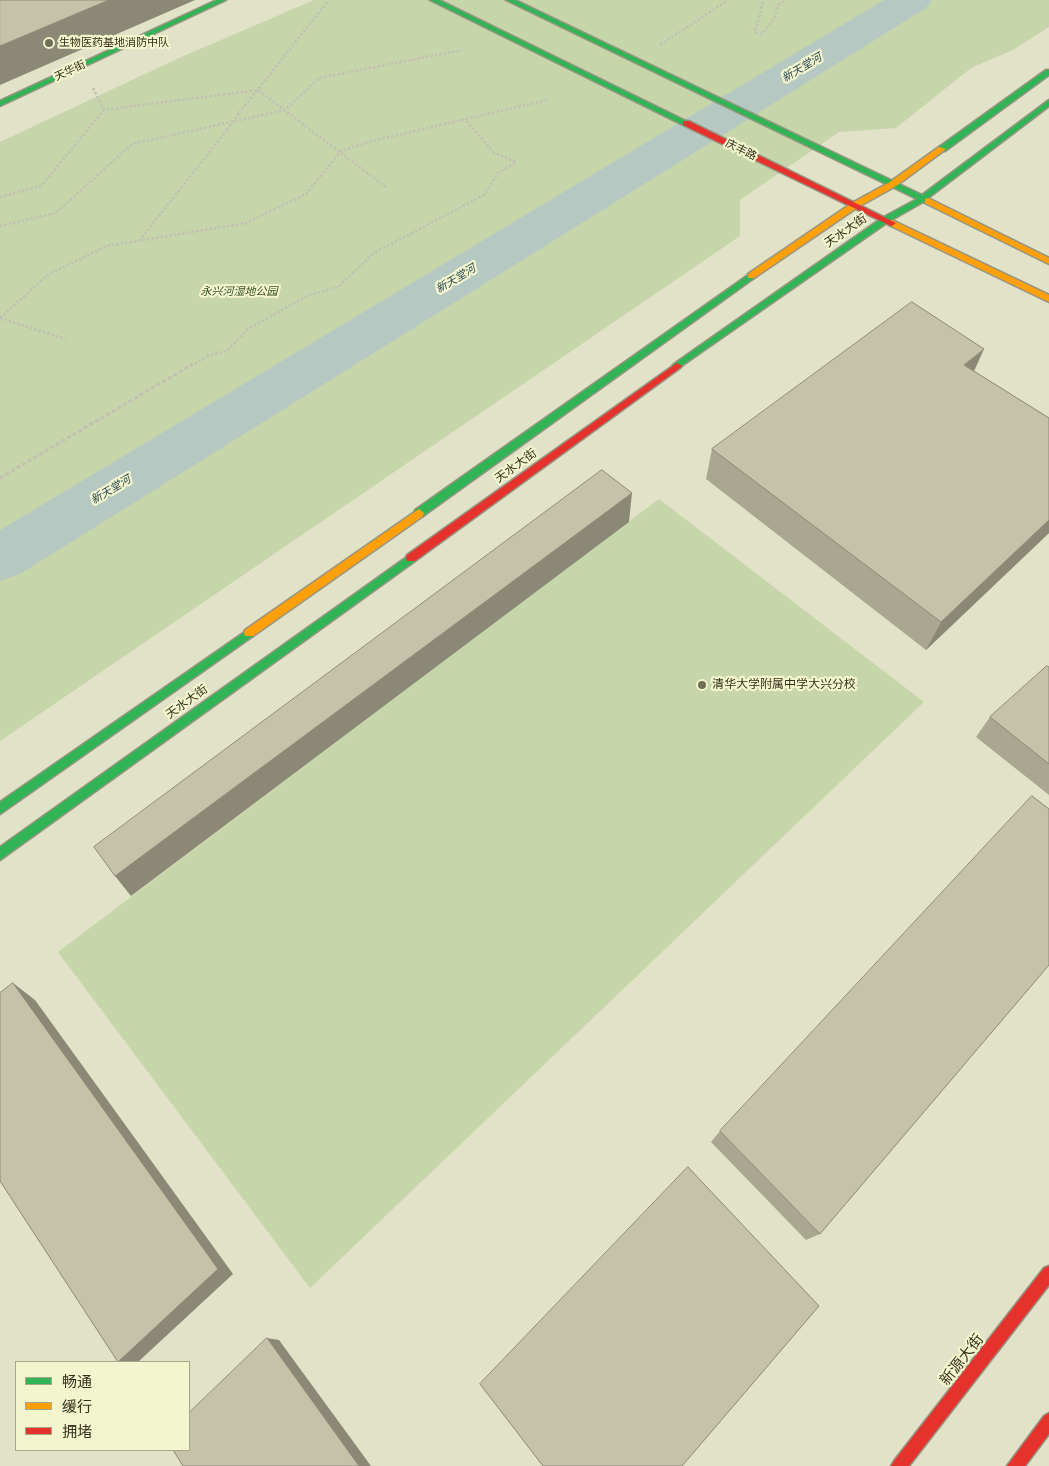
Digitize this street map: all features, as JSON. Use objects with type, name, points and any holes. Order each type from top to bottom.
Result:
[{"type":"main road","name":"天华街","points":[[0,104],[223,0]]},
{"type":"main road","name":"庆丰路","points":[[433,0],[1049,299]]},
{"type":"main road","points":[[509,0],[801,139],[1049,261]]},
{"type":"main road","name":"天水大街","points":[[0,808],[593,390],[704,308],[855,205],[893,184],[1049,72]]},
{"type":"main road","name":"天水大街","points":[[0,854],[651,385],[885,220],[922,199],[1049,102]]},
{"type":"main road","name":"新源大街","points":[[899,1466],[1049,1273]]},
{"type":"main road","points":[[1015,1466],[1049,1421]]},
{"type":"path","points":[[138,241],[329,0]]},
{"type":"path","points":[[657,47],[728,0]]},
{"type":"path","points":[[763,2],[755,32],[762,34],[774,19],[778,5],[786,0]]},
{"type":"path","points":[[0,226],[56,213],[132,144],[285,110],[319,78],[462,50]]},
{"type":"path","points":[[92,85],[104,110]]},
{"type":"path","points":[[0,197],[41,186],[104,110],[258,90],[341,151],[387,188]]},
{"type":"path","points":[[64,339],[0,318],[49,274],[107,246],[246,223],[306,194],[341,151],[372,141],[547,100]]},
{"type":"path","points":[[0,478],[207,356],[228,351],[248,329],[308,295],[338,288],[374,253],[484,195],[498,173],[516,162],[494,152],[465,119]]},
{"type":"green space","name":"永兴河湿地公园","points":[[314,0],[1049,0],[1049,27],[1013,50],[971,68],[896,128],[839,132],[740,200],[740,236],[0,741],[0,142],[179,58]]},
{"type":"green space","points":[[659,499],[924,702],[310,1288],[58,952]]},
{"type":"building","points":[[0,0],[109,0],[0,46]]},
{"type":"building","points":[[912,302],[984,349],[964,365],[1049,418],[1049,520],[941,622],[712,449]]},
{"type":"building","points":[[602,470],[632,493],[115,876],[94,847]]},
{"type":"building","points":[[1047,666],[1049,667],[1049,764],[990,717]]},
{"type":"building","points":[[1032,796],[1049,809],[1049,965],[820,1234],[720,1131]]},
{"type":"building","points":[[13,983],[218,1269],[119,1361],[0,1181],[0,993]]},
{"type":"building","points":[[688,1167],[819,1306],[682,1466],[543,1466],[480,1384]]},
{"type":"building","points":[[267,1338],[359,1466],[183,1466],[174,1451],[190,1451],[190,1412]]},
{"type":"waterway","name":"新天堂河","points":[[0,558],[912,0]]},
{"type":"traffic: fast","points":[[0,104],[223,0]]},
{"type":"traffic: fast","points":[[433,0],[686,123]]},
{"type":"traffic: fast","points":[[509,0],[928,201]]},
{"type":"traffic: fast","points":[[942,149],[1049,72]]},
{"type":"traffic: fast","points":[[677,366],[885,220],[922,199],[1049,102]]},
{"type":"traffic: fast","points":[[419,513],[751,276]]},
{"type":"traffic: fast","points":[[0,854],[411,558]]},
{"type":"traffic: fast","points":[[0,809],[249,633]]},
{"type":"traffic: slow","points":[[751,276],[855,205],[893,184],[942,149]]},
{"type":"traffic: slow","points":[[928,201],[1049,261]]},
{"type":"traffic: slow","points":[[892,223],[1049,299]]},
{"type":"traffic: slow","points":[[249,633],[419,513]]},
{"type":"traffic: jam","points":[[686,123],[892,223]]},
{"type":"traffic: jam","points":[[411,558],[677,366]]},
{"type":"traffic: jam","points":[[899,1466],[1049,1273]]},
{"type":"traffic: jam","points":[[1015,1466],[1049,1421]]},
{"type":"place","name":"生物医药基地消防中队","points":[[49,43]]},
{"type":"place","name":"清华大学附属中学大兴分校","points":[[702,685]]}]
